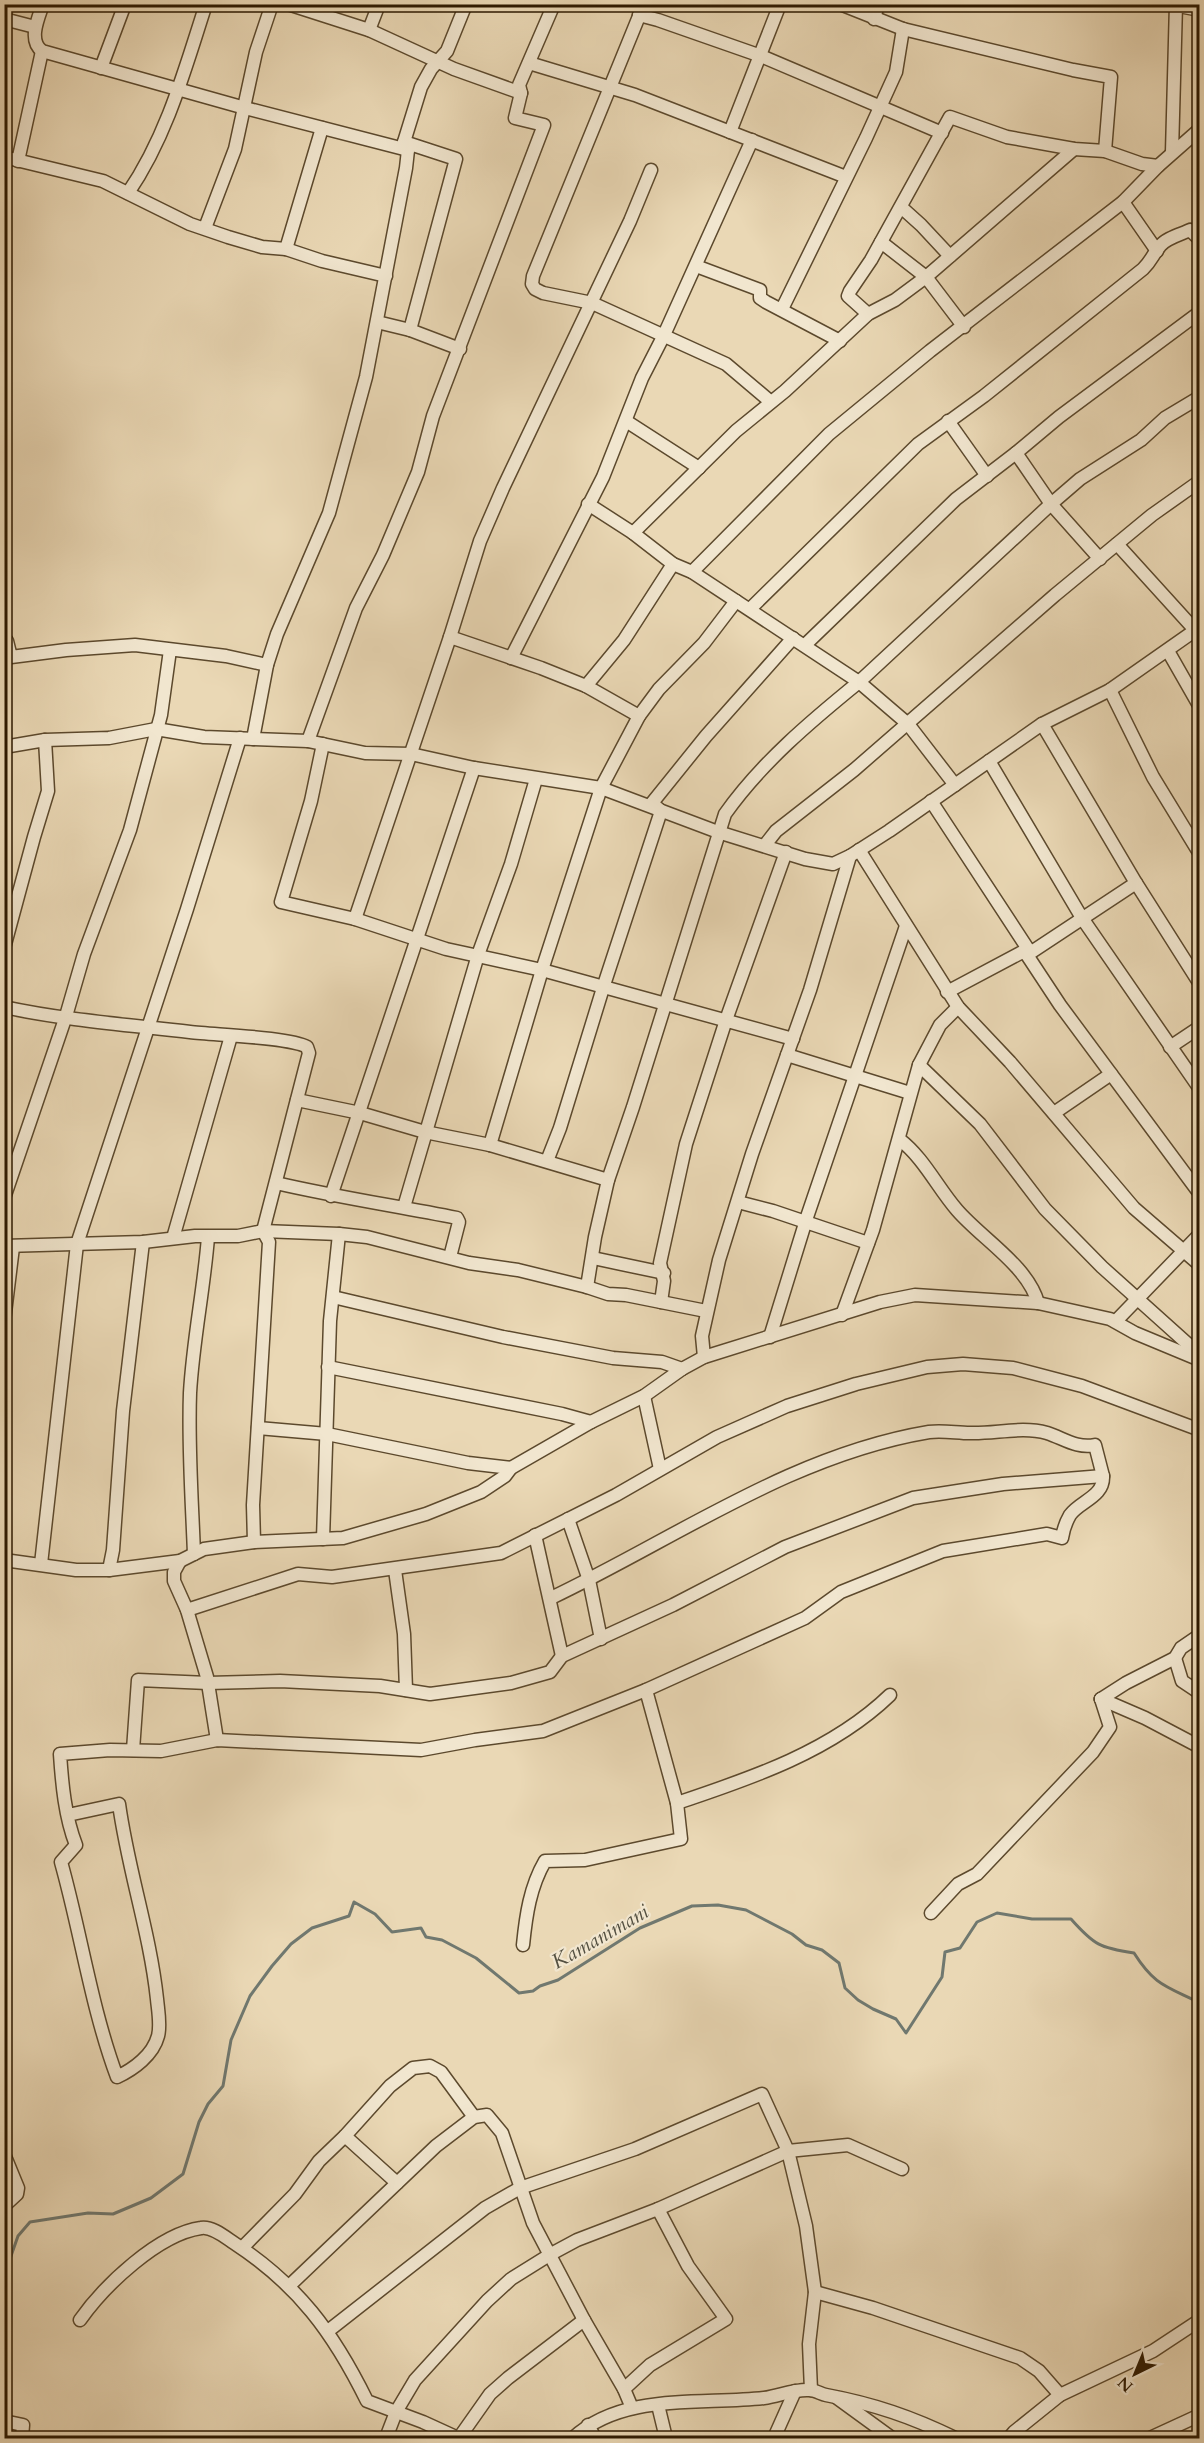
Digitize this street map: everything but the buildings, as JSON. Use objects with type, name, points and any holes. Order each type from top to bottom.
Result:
[{"type":"street","points":[[43,4],[35,27],[35,43],[42,51],[245,108],[456,159],[410,330]]},
{"type":"street","points":[[101,68],[125,4]]},
{"type":"street","points":[[128,193],[157,142],[206,4]]},
{"type":"street","points":[[205,228],[228,170],[245,108],[256,52],[272,4]]},
{"type":"street","points":[[288,4],[369,30],[454,69],[522,93]]},
{"type":"street","points":[[369,30],[379,4]]},
{"type":"street","points":[[253,739],[267,665],[277,634],[329,513],[366,377],[378,322],[379,302],[386,276],[406,146],[421,87],[447,51],[466,4]]},
{"type":"street","points":[[308,741],[356,608],[418,472],[433,416],[543,125],[515,118],[522,93],[519,85],[554,4]]},
{"type":"street","points":[[730,132],[780,4]]},
{"type":"street","points":[[840,4],[903,29],[1111,77],[1105,151]]},
{"type":"street","points":[[874,19],[878,4]]},
{"type":"street","points":[[1172,152],[1173,5],[1200,10]]},
{"type":"street","points":[[771,402],[726,364],[592,303],[543,293],[535,289],[532,284],[533,276],[641,10],[658,20],[761,56],[942,134]]},
{"type":"street","points":[[4,19],[35,27]]},
{"type":"street","points":[[782,309],[896,72],[903,29]]},
{"type":"street","points":[[18,161],[42,51]]},
{"type":"street","points":[[529,63],[610,87],[846,177]]},
{"type":"street","points":[[868,314],[848,296],[901,207],[950,117],[1007,137],[1074,149],[1105,151],[1142,164],[1158,166]]},
{"type":"street","points":[[286,249],[322,128]]},
{"type":"street","points":[[692,572],[829,435],[930,351],[1123,202],[1172,152],[1200,129]]},
{"type":"street","points":[[511,658],[603,477],[642,378],[664,336],[752,140]]},
{"type":"street","points":[[633,533],[736,431],[868,314],[895,300],[926,277],[1074,149]]},
{"type":"street","points":[[4,157],[103,181],[190,224],[262,247],[286,249],[322,261],[386,276]]},
{"type":"street","points":[[355,919],[450,637],[476,552],[630,221],[651,170]]},
{"type":"street","points":[[1123,202],[1157,251]]},
{"type":"street","points":[[901,207],[950,256]]},
{"type":"street","points":[[750,609],[918,444],[984,396],[1143,269],[1165,242],[1190,230],[1198,234]]},
{"type":"street","points":[[881,242],[926,277],[964,327]]},
{"type":"street","points":[[696,266],[760,290],[760,298],[840,341]]},
{"type":"street","points":[[805,645],[956,499],[1059,417],[1200,312]]},
{"type":"street","points":[[378,322],[410,330],[460,349]]},
{"type":"street","points":[[588,1287],[595,1237],[608,1180],[725,814],[755,777],[825,709],[859,682],[1080,478],[1141,440],[1165,418],[1200,397]]},
{"type":"street","points":[[626,421],[699,468]]},
{"type":"street","points":[[948,421],[987,476]]},
{"type":"street","points":[[1016,453],[1051,504],[1100,559]]},
{"type":"street","points":[[765,845],[776,831],[854,770],[1055,595],[1152,515],[1200,481]]},
{"type":"street","points":[[588,504],[633,533],[673,564],[692,572],[859,682],[908,724],[955,785]]},
{"type":"street","points":[[4,747],[45,740],[109,738],[156,729],[204,737],[308,741],[365,753],[411,754],[474,768],[601,788],[718,832],[806,859],[833,864],[855,853],[1042,724],[1110,690],[1168,651],[1197,628],[1117,544]]},
{"type":"street","points":[[586,686],[624,640],[673,564]]},
{"type":"street","points":[[490,1145],[542,970],[601,788],[639,716],[659,689],[704,643],[736,601]]},
{"type":"street","points":[[450,637],[586,686],[639,716]]},
{"type":"street","points":[[661,811],[652,803],[656,796],[793,638]]},
{"type":"street","points":[[4,642],[8,641],[11,657],[135,645],[226,656],[267,665]]},
{"type":"street","points":[[4,1198],[66,1016],[84,954],[130,830],[161,715],[170,650]]},
{"type":"street","points":[[1168,651],[1200,707]]},
{"type":"street","points":[[1110,690],[1153,777],[1200,854]]},
{"type":"street","points":[[1042,724],[1136,883],[1200,984]]},
{"type":"street","points":[[41,1564],[77,1244],[187,909],[240,738]]},
{"type":"street","points":[[4,948],[48,791],[45,740]]},
{"type":"street","points":[[323,744],[310,801],[281,902],[355,919],[446,949],[542,970],[793,1039]]},
{"type":"street","points":[[989,761],[1082,918],[1200,1089]]},
{"type":"street","points":[[331,1196],[474,768]]},
{"type":"street","points":[[404,1207],[478,955],[512,864],[536,779]]},
{"type":"street","points":[[932,801],[1060,1005],[1200,1194]]},
{"type":"street","points":[[547,1161],[569,1101],[661,811]]},
{"type":"street","points":[[661,1302],[664,1273],[660,1263],[686,1144],[726,1020],[786,852]]},
{"type":"street","points":[[855,853],[906,926],[958,1007],[1054,1113],[1134,1208],[1200,1265]]},
{"type":"street","points":[[704,1358],[702,1336],[719,1260],[855,853]]},
{"type":"street","points":[[947,992],[1027,952],[1136,883]]},
{"type":"street","points":[[770,1337],[853,1077],[906,926]]},
{"type":"street","points":[[4,1007],[31,1013],[280,1041],[308,1047],[309,1053],[263,1231],[269,1242],[253,1505],[254,1542]]},
{"type":"street","points":[[842,1315],[868,1243],[919,1065],[940,1025],[958,1007]]},
{"type":"street","points":[[1170,1047],[1200,1027]]},
{"type":"street","points":[[173,1238],[231,1036]]},
{"type":"street","points":[[787,1055],[910,1093]]},
{"type":"street","points":[[919,1065],[980,1124],[1045,1209],[1136,1299],[1200,1354]]},
{"type":"street","points":[[1054,1113],[1111,1074]]},
{"type":"street","points":[[297,1100],[360,1113],[425,1132],[490,1145],[608,1180]]},
{"type":"street","points":[[898,1139],[912,1149],[964,1219],[1019,1270],[1034,1288],[1038,1303]]},
{"type":"street","points":[[276,1183],[331,1196],[457,1218],[459,1222],[450,1257]]},
{"type":"street","points":[[738,1202],[773,1211],[868,1243]]},
{"type":"street","points":[[4,1321],[9,1246],[143,1242],[173,1238],[238,1236],[263,1231],[367,1236],[588,1287],[608,1294],[706,1311]]},
{"type":"street","points":[[323,1539],[328,1367],[339,1233]]},
{"type":"street","points":[[1116,1321],[1182,1250],[1200,1234]]},
{"type":"street","points":[[194,1554],[190,1393],[196,1330],[205,1284],[208,1237]]},
{"type":"street","points":[[109,1570],[113,1550],[123,1411],[143,1242]]},
{"type":"street","points":[[593,1258],[664,1273]]},
{"type":"street","points":[[4,1560],[76,1570],[109,1570],[180,1561],[204,1549],[254,1542],[343,1538],[426,1514],[480,1492],[505,1476],[512,1467],[591,1422],[644,1396],[682,1369],[704,1358],[880,1302],[915,1295],[1038,1303],[1116,1321],[1135,1333],[1200,1360]]},
{"type":"street","points":[[333,1297],[503,1337],[613,1358],[662,1362],[682,1369]]},
{"type":"street","points":[[187,1610],[298,1574],[332,1577],[395,1570],[501,1553],[616,1495],[717,1437],[787,1406],[856,1384],[917,1369],[963,1364],[1013,1368],[1082,1386],[1200,1430]]},
{"type":"street","points":[[328,1367],[562,1414],[591,1422]]},
{"type":"street","points":[[644,1396],[660,1469]]},
{"type":"street","points":[[258,1428],[327,1434],[468,1463],[512,1467]]},
{"type":"street","points":[[68,1815],[119,1804],[124,1843],[154,1970],[159,2034],[155,2045],[141,2062],[117,2077],[81,1947],[75,1911],[61,1862],[76,1845],[68,1815],[62,1781],[60,1754],[110,1750],[161,1751],[217,1740],[421,1750],[543,1731],[646,1690],[805,1618],[841,1592],[943,1551],[1047,1534],[1062,1538],[1071,1515],[1095,1496],[1103,1481],[1103,1476],[1095,1445],[1071,1443],[1048,1433],[1025,1430],[971,1433],[932,1431],[886,1441],[803,1470],[725,1505],[589,1580],[551,1598]]},
{"type":"street","points":[[133,1750],[138,1680],[208,1683],[280,1681],[406,1690],[430,1694],[511,1683],[550,1672],[562,1656],[601,1640],[785,1547],[913,1498],[1004,1484],[1103,1476]]},
{"type":"street","points":[[568,1519],[589,1580],[601,1640]]},
{"type":"street","points":[[535,1535],[551,1598],[562,1656]]},
{"type":"street","points":[[180,1561],[174,1572],[174,1581],[187,1610],[208,1683],[217,1740]]},
{"type":"street","points":[[395,1570],[404,1634],[406,1690]]},
{"type":"street","points":[[1101,1699],[1126,1683],[1175,1658],[1181,1648],[1200,1635]]},
{"type":"street","points":[[1175,1658],[1182,1681],[1200,1693]]},
{"type":"street","points":[[523,1945],[527,1908],[539,1871],[545,1861],[585,1860],[681,1839],[677,1803],[646,1690]]},
{"type":"street","points":[[677,1803],[752,1778],[818,1747],[869,1715],[890,1695]]},
{"type":"street","points":[[1101,1699],[1145,1718],[1200,1747]]},
{"type":"street","points":[[931,1913],[958,1884],[977,1874],[1049,1801],[1093,1752],[1110,1727],[1101,1699]]},
{"type":"street","points":[[242,2248],[295,2194],[319,2161],[345,2136],[390,2085],[413,2068],[430,2066],[441,2072],[474,2117]]},
{"type":"street","points":[[328,2331],[485,2208],[520,2188],[635,2149],[762,2094],[788,2151],[806,2226],[815,2292],[808,2344],[812,2390]]},
{"type":"street","points":[[289,2286],[436,2146],[474,2117],[487,2115],[502,2133],[533,2223],[584,2320],[624,2389],[632,2408]]},
{"type":"street","points":[[345,2136],[397,2183]]},
{"type":"street","points":[[386,2439],[396,2412],[415,2380],[487,2301],[511,2279],[551,2254],[578,2240],[658,2209],[788,2151],[848,2145],[902,2169]]},
{"type":"street","points":[[4,2154],[18,2188],[17,2194],[4,2205]]},
{"type":"street","points":[[624,2389],[650,2365],[726,2319],[688,2265],[658,2209]]},
{"type":"street","points":[[80,2320],[119,2274],[170,2239],[203,2227],[217,2232],[265,2263],[289,2286],[328,2331],[367,2401],[459,2439],[490,2394],[584,2320]]},
{"type":"street","points":[[815,2292],[884,2311],[1020,2358],[1040,2371],[1060,2395]]},
{"type":"street","points":[[1010,2439],[1014,2432],[1060,2395],[1153,2351],[1200,2320]]},
{"type":"street","points":[[573,2439],[588,2425],[632,2408],[766,2397],[812,2390],[895,2411],[955,2439]]},
{"type":"street","points":[[774,2439],[795,2391]]},
{"type":"street","points":[[836,2397],[892,2439]]},
{"type":"street","points":[[658,2405],[666,2439]]},
{"type":"street","points":[[1150,2439],[1200,2415]]},
{"type":"street","points":[[4,2421],[23,2424],[22,2439]]},
{"type":"street","points":[[588,2425],[595,2439]]},
{"type":"waterway","name":"Kamanimani","points":[[4,2276],[18,2236],[30,2222],[88,2213],[113,2214],[151,2198],[183,2174],[199,2122],[208,2104],[223,2086],[231,2040],[250,1996],[291,1944],[312,1928],[349,1916],[354,1902],[375,1914],[392,1932],[421,1928],[426,1937],[442,1940],[476,1958],[519,1993],[533,1991],[558,1980],[640,1928],[692,1906],[718,1905],[746,1910],[792,1934],[806,1945],[822,1950],[839,1963],[845,1988],[858,2000],[896,2019],[906,2033],[942,1977],[945,1952],[960,1948],[977,1922],[997,1913],[1032,1919],[1071,1919],[1098,1944],[1134,1953],[1155,1979],[1200,2003]]}]
